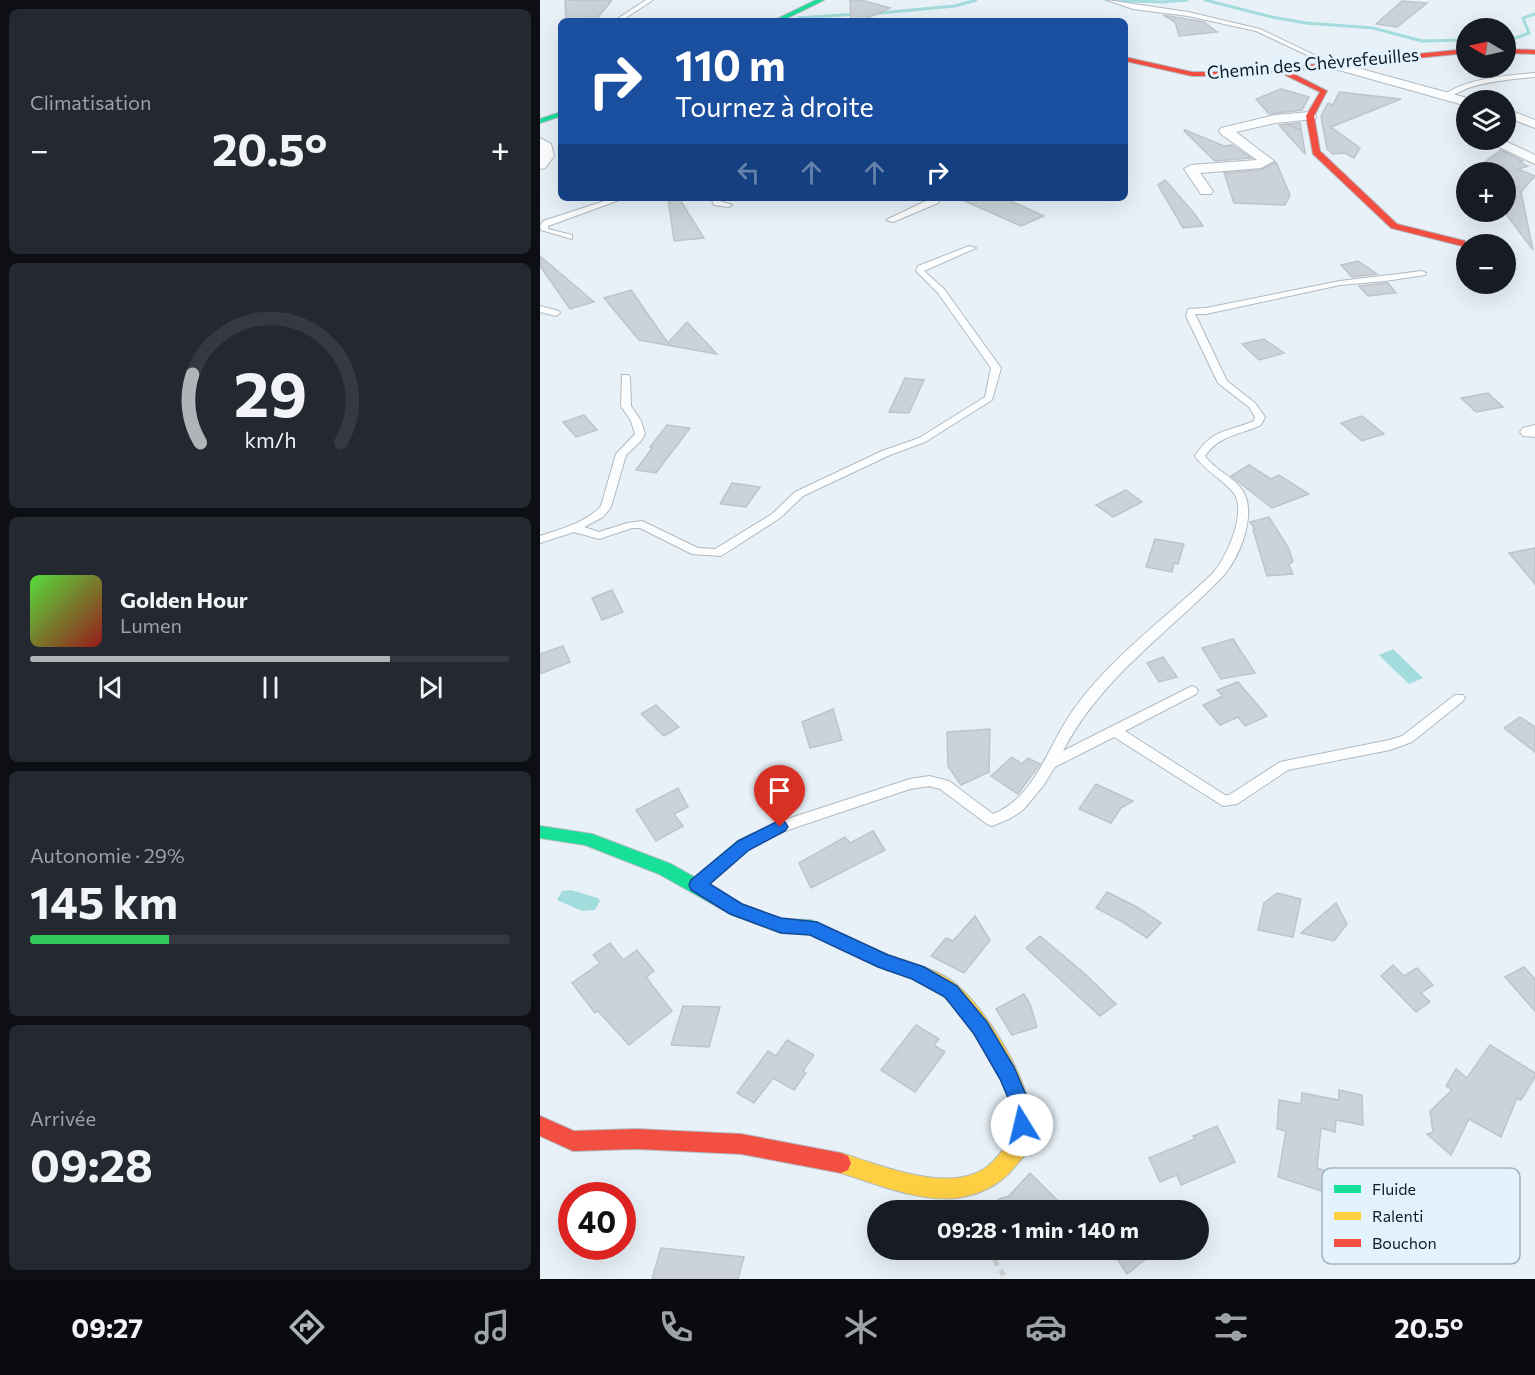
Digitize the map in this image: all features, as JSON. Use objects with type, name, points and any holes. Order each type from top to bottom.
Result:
[{"type":"street","points":[[782,18],[821,0]]},
{"type":"street","points":[[1516,51],[1535,52]]},
{"type":"street","name":"Chemin des Chèvrefeuilles","points":[[1128,60],[1153,68],[1192,74],[1239,75],[1456,52]]},
{"type":"street","points":[[1332,65],[1456,99]]},
{"type":"street","points":[[1281,70],[1294,78],[1316,85],[1324,91],[1310,116],[1316,152],[1395,226],[1456,241]]},
{"type":"street","points":[[540,121],[558,115]]},
{"type":"street","points":[[1206,191],[1191,169],[1261,164],[1267,161],[1226,131],[1275,119],[1310,116]]},
{"type":"street","points":[[1516,117],[1535,124]]},
{"type":"street","points":[[540,142],[546,147],[547,156],[544,163],[540,165]]},
{"type":"street","points":[[1514,150],[1535,160]]},
{"type":"street","points":[[540,832],[586,839],[665,869],[736,909],[781,926],[811,927],[884,961],[918,973],[951,991],[981,1028],[1007,1073],[1022,1107],[1022,1143],[990,1177],[954,1190],[926,1186],[825,1158],[741,1144],[636,1139],[573,1141],[540,1126]]},
{"type":"lane","points":[[622,18],[650,0]]},
{"type":"lane","points":[[1110,1],[1188,14],[1258,30],[1332,65]]},
{"type":"lane","points":[[1445,96],[1458,88],[1499,78],[1535,75]]},
{"type":"lane","points":[[1525,76],[1535,83]]},
{"type":"lane","points":[[569,237],[545,230],[544,226],[546,223],[612,201]]},
{"type":"lane","points":[[716,201],[728,205]]},
{"type":"lane","points":[[890,220],[935,201]]},
{"type":"lane","points":[[574,528],[591,536],[599,536],[631,525],[642,524],[696,551],[717,554],[776,516],[799,494],[886,453],[922,440],[989,398],[996,368],[941,291],[920,271],[921,268],[972,248]]},
{"type":"lane","points":[[697,885],[743,845],[780,827],[910,784],[929,781],[944,785],[992,820],[1005,817],[1022,803],[1053,762],[1068,728],[1100,687],[1229,562],[1244,512],[1240,495],[1232,482],[1204,465],[1200,456],[1207,443],[1213,439],[1252,427],[1258,423],[1260,417],[1252,405],[1223,383],[1190,316],[1191,311],[1206,311],[1340,283],[1422,273]]},
{"type":"lane","points":[[540,309],[555,313]]},
{"type":"lane","points":[[540,540],[574,528],[598,515],[606,507],[621,454],[638,440],[640,434],[636,421],[626,406],[625,377]]},
{"type":"lane","points":[[1053,762],[1192,691]]},
{"type":"lane","points":[[1113,730],[1223,801],[1232,800],[1285,766],[1390,745],[1407,739],[1459,698]]},
{"type":"path","points":[[994,1260],[1006,1279]]},
{"type":"water","points":[[1393,649],[1423,678],[1409,684],[1379,655]]},
{"type":"water","points":[[571,890],[598,898],[600,901],[595,910],[582,911],[557,900],[562,891]]},
{"type":"building","points":[[565,0],[612,0],[597,18],[566,18]]},
{"type":"building","points":[[850,0],[861,0],[890,8],[868,18],[851,18]]},
{"type":"building","points":[[1402,1],[1427,3],[1397,27],[1376,24]]},
{"type":"building","points":[[1163,15],[1204,22],[1217,32],[1179,36],[1175,22]]},
{"type":"building","points":[[1281,89],[1309,97],[1302,110],[1269,114],[1256,99]]},
{"type":"building","points":[[1339,92],[1401,99],[1331,127],[1360,148],[1354,158],[1345,153],[1333,154],[1327,149],[1321,116],[1328,103],[1333,105]]},
{"type":"building","points":[[1300,123],[1305,154],[1279,125],[1286,124],[1300,130],[1288,124]]},
{"type":"building","points":[[1185,130],[1224,146],[1232,145],[1251,158],[1215,161]]},
{"type":"building","points":[[1501,150],[1528,166],[1518,169],[1535,176],[1521,192],[1533,250],[1512,222],[1516,222],[1516,162],[1485,162]]},
{"type":"building","points":[[1276,162],[1290,195],[1285,205],[1234,203],[1224,173],[1261,170]]},
{"type":"building","points":[[1165,180],[1203,226],[1183,228],[1158,185]]},
{"type":"building","points":[[668,201],[681,201],[704,238],[674,241]]},
{"type":"building","points":[[965,201],[1011,201],[1044,216],[1021,226]]},
{"type":"building","points":[[540,256],[594,302],[570,309],[540,266]]},
{"type":"building","points":[[1358,261],[1377,274],[1352,277],[1341,265]]},
{"type":"building","points":[[1388,283],[1396,293],[1368,296],[1359,286]]},
{"type":"building","points":[[631,290],[668,343],[687,322],[717,354],[639,340],[604,298]]},
{"type":"building","points":[[1264,339],[1284,353],[1259,360],[1242,344]]},
{"type":"building","points":[[905,378],[924,380],[909,413],[889,412]]},
{"type":"building","points":[[1488,393],[1503,407],[1476,412],[1461,398]]},
{"type":"building","points":[[584,415],[597,430],[576,437],[563,422]]},
{"type":"building","points":[[1362,416],[1384,434],[1362,441],[1341,423]]},
{"type":"building","points":[[667,425],[690,428],[656,473],[636,470],[653,447],[650,447]]},
{"type":"building","points":[[1249,465],[1271,479],[1279,475],[1309,494],[1272,508],[1231,476]]},
{"type":"building","points":[[732,483],[760,487],[746,507],[720,504]]},
{"type":"building","points":[[1126,490],[1142,502],[1113,517],[1096,505]]},
{"type":"building","points":[[1269,517],[1288,547],[1293,561],[1289,565],[1293,574],[1267,576],[1253,530],[1255,529],[1250,522]]},
{"type":"building","points":[[1155,539],[1184,544],[1178,564],[1174,563],[1172,572],[1146,567]]},
{"type":"building","points":[[1535,548],[1535,584],[1509,553]]},
{"type":"building","points":[[612,590],[623,612],[602,620],[592,598]]},
{"type":"building","points":[[1233,639],[1255,673],[1221,679],[1202,648]]},
{"type":"building","points":[[563,646],[570,662],[540,674],[540,654]]},
{"type":"building","points":[[1163,657],[1177,677],[1159,682],[1147,663]]},
{"type":"building","points":[[1238,682],[1267,716],[1245,726],[1238,717],[1220,725],[1203,705],[1223,696],[1217,690]]},
{"type":"building","points":[[656,705],[679,727],[664,736],[641,714]]},
{"type":"building","points":[[833,709],[842,740],[810,748],[802,722]]},
{"type":"building","points":[[1520,717],[1535,727],[1535,752],[1504,728]]},
{"type":"building","points":[[990,729],[989,772],[961,785],[948,766],[947,732]]},
{"type":"building","points":[[1012,757],[1022,764],[1028,758],[1040,764],[1018,794],[991,776]]},
{"type":"building","points":[[1096,784],[1133,801],[1121,808],[1111,823],[1079,809]]},
{"type":"building","points":[[678,788],[688,807],[674,814],[683,826],[656,841],[636,810]]},
{"type":"building","points":[[873,831],[885,850],[811,888],[799,863],[845,837],[850,843]]},
{"type":"building","points":[[1107,892],[1137,907],[1161,923],[1147,938],[1096,908]]},
{"type":"building","points":[[1277,893],[1301,899],[1293,937],[1258,930],[1264,903]]},
{"type":"building","points":[[1336,903],[1347,924],[1334,941],[1301,933]]},
{"type":"building","points":[[975,916],[990,940],[964,973],[931,956],[946,938],[953,941]]},
{"type":"building","points":[[1040,936],[1116,1004],[1100,1016],[1026,948]]},
{"type":"building","points":[[610,943],[623,960],[637,950],[654,971],[646,977],[672,1011],[629,1045],[598,1011],[595,1013],[572,983],[600,963],[593,955]]},
{"type":"building","points":[[1393,965],[1404,976],[1417,968],[1433,985],[1421,993],[1430,1002],[1416,1012],[1381,976]]},
{"type":"building","points":[[1524,967],[1535,979],[1535,1011],[1505,977]]},
{"type":"building","points":[[1024,994],[1030,1004],[1037,1027],[1012,1035],[996,1009]]},
{"type":"building","points":[[683,1006],[720,1007],[709,1047],[671,1045]]},
{"type":"building","points":[[916,1025],[939,1039],[934,1045],[945,1052],[915,1092],[881,1070]]},
{"type":"building","points":[[787,1040],[814,1055],[803,1071],[806,1073],[794,1090],[773,1078],[754,1103],[737,1093],[768,1051],[776,1056]]},
{"type":"building","points":[[1490,1045],[1535,1073],[1535,1077],[1521,1100],[1517,1098],[1501,1137],[1469,1119],[1451,1155],[1427,1134],[1433,1132],[1430,1111],[1452,1090],[1446,1086],[1456,1069],[1467,1078]]},
{"type":"building","points":[[1339,1090],[1362,1095],[1363,1125],[1336,1120],[1335,1132],[1321,1128],[1317,1168],[1322,1170],[1322,1191],[1278,1177],[1286,1131],[1277,1129],[1279,1100],[1301,1104],[1302,1093],[1339,1100]]},
{"type":"building","points":[[1217,1126],[1235,1162],[1181,1185],[1177,1175],[1160,1182],[1149,1158],[1195,1139],[1193,1136]]},
{"type":"building","points":[[1030,1173],[1057,1200],[998,1200],[1009,1196]]},
{"type":"building","points":[[661,1248],[744,1257],[738,1279],[652,1279]]},
{"type":"building","points":[[1118,1260],[1144,1260],[1127,1274]]},
{"type":"waterway","points":[[869,14],[955,6],[976,0]]},
{"type":"waterway","points":[[1106,0],[1162,2],[1187,0]]},
{"type":"waterway","points":[[1205,0],[1306,23],[1373,28],[1422,41],[1456,40]]},
{"type":"waterway","points":[[798,18],[858,14]]},
{"type":"waterway","points":[[1516,38],[1529,33],[1523,18],[1535,14]]},
{"type":"traffic: fast","points":[[782,18],[821,0]]},
{"type":"traffic: fast","points":[[540,121],[558,115]]},
{"type":"traffic: fast","points":[[540,832],[586,839],[665,869],[736,909],[781,926],[811,927],[889,963]]},
{"type":"traffic: slow","points":[[841,1163],[916,1185],[955,1188],[973,1185],[990,1177],[1022,1143],[1023,1110],[1017,1093],[1002,1062],[972,1015],[946,987],[889,963]]},
{"type":"traffic: jam","points":[[1516,51],[1535,52]]},
{"type":"traffic: jam","points":[[1128,60],[1192,74],[1239,74],[1456,52]]},
{"type":"traffic: jam","points":[[1282,71],[1324,91],[1310,116],[1316,152],[1394,226],[1456,242]]},
{"type":"traffic: jam","points":[[540,1126],[573,1141],[636,1139],[741,1144],[841,1163]]},
{"type":"route","points":[[780,827],[743,845],[697,885],[736,909],[781,926],[811,927],[884,961],[918,973],[951,991],[981,1028],[1007,1073],[1022,1107],[1022,1125]]}]
